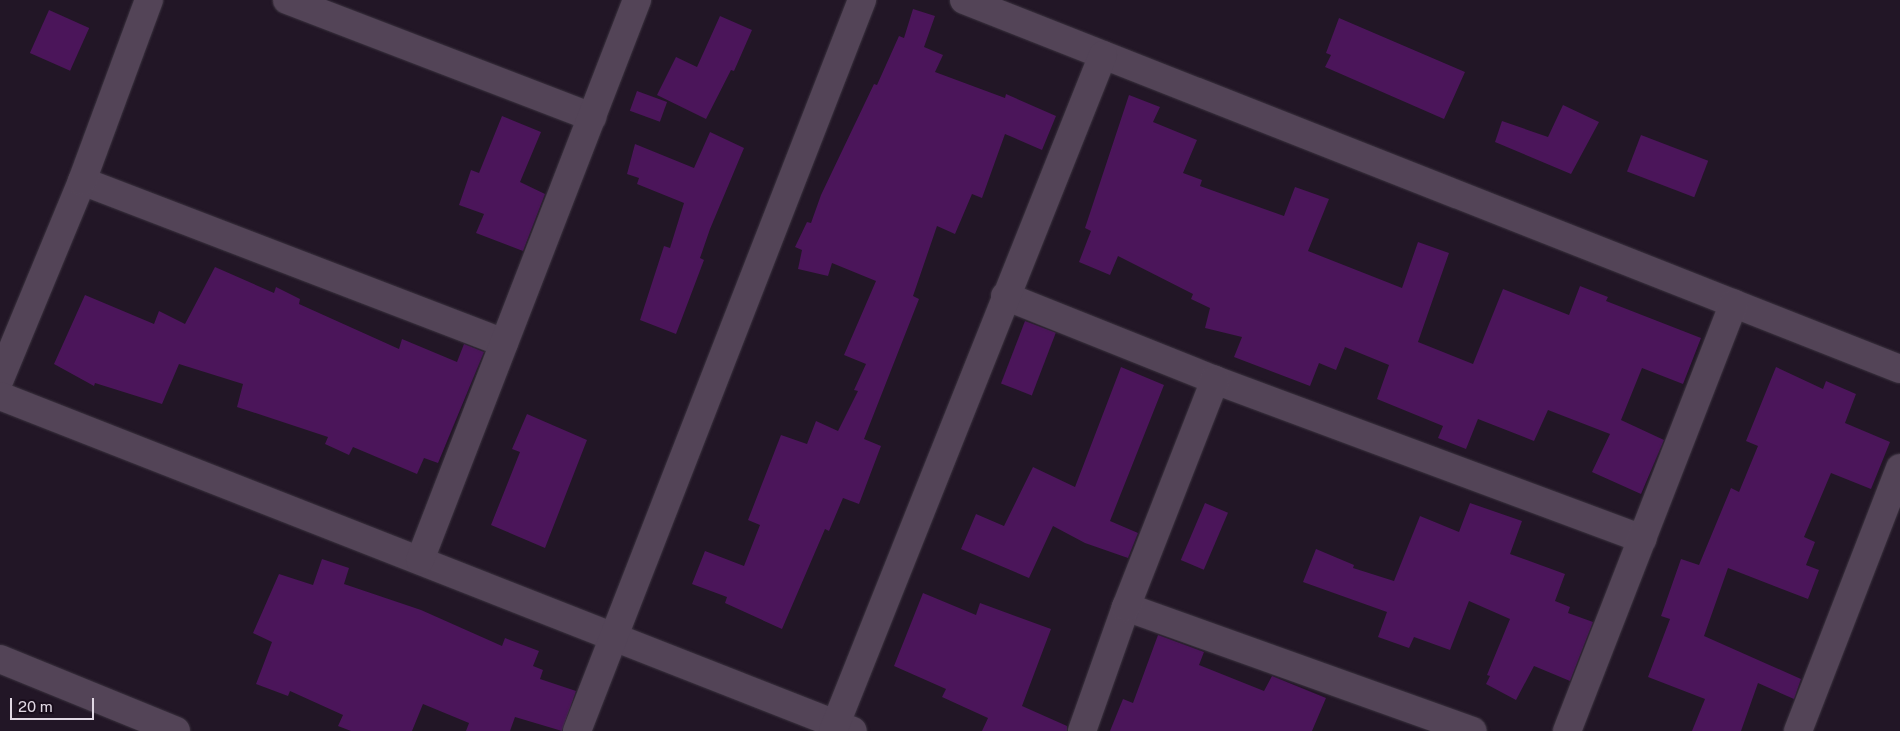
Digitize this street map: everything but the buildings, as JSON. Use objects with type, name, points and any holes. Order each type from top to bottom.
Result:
[{"type":"street","points":[[0,380],[82,181],[149,0]]},
{"type":"street","points":[[287,0],[592,117]]},
{"type":"street","points":[[420,560],[637,0]]},
{"type":"street","points":[[577,731],[862,0]]},
{"type":"street","points":[[964,0],[1900,369]]},
{"type":"street","points":[[0,396],[420,560],[841,729],[1005,296],[1103,55]]},
{"type":"street","points":[[82,181],[504,343]]},
{"type":"street","points":[[1005,296],[1215,380],[1642,539]]},
{"type":"street","points":[[1567,731],[1734,303]]},
{"type":"street","points":[[1082,731],[1126,607],[1215,380]]},
{"type":"street","points":[[1798,731],[1900,468]]},
{"type":"street","points":[[1126,607],[1472,731]]},
{"type":"street","points":[[0,659],[176,731]]}]
